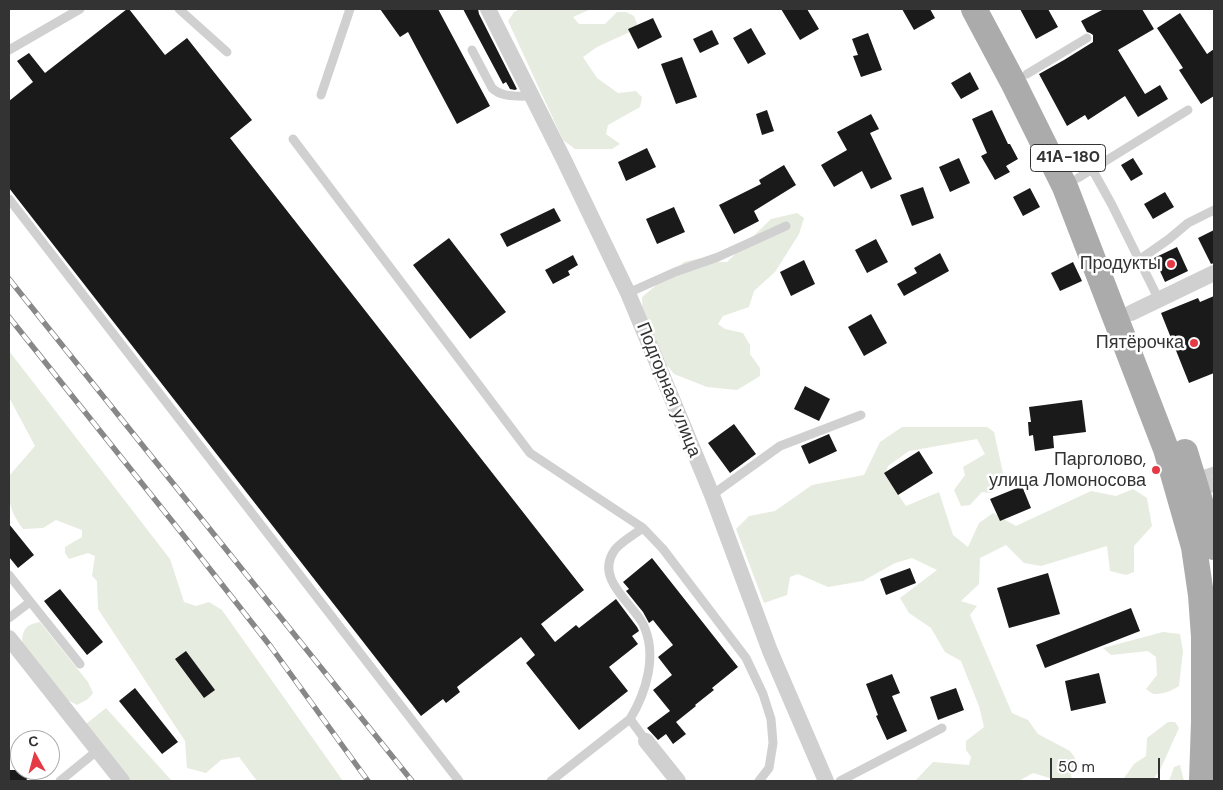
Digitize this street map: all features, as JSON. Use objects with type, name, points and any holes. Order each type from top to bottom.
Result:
[{"type":"main road","name":"41А-180","points":[[974,9],[1065,187],[1166,449],[1194,547],[1201,595],[1204,636],[1202,781]]},
{"type":"main road","name":"41А-180","points":[[993,9],[1027,74],[1085,174],[1130,312],[1174,423],[1205,480],[1214,547]]},
{"type":"street","name":"Подгорная улица","points":[[488,9],[564,158],[628,293],[712,496],[770,651],[826,781]]},
{"type":"street","points":[[1130,312],[1214,273]]},
{"type":"street","points":[[9,638],[122,781]]},
{"type":"street","points":[[646,740],[678,781]]},
{"type":"lane","points":[[9,50],[80,9]]},
{"type":"lane","points":[[179,9],[227,52]]},
{"type":"lane","points":[[321,95],[350,9]]},
{"type":"lane","points":[[1027,74],[1087,38]]},
{"type":"lane","points":[[472,50],[495,91],[506,95],[532,96]]},
{"type":"lane","points":[[1159,300],[1112,205],[1085,174],[1188,110]]},
{"type":"lane","points":[[293,139],[530,452],[643,528],[663,549],[746,658],[763,694],[771,719],[773,743],[769,768],[758,781]]},
{"type":"lane","points":[[9,199],[459,781]]},
{"type":"lane","points":[[1139,260],[1170,239],[1188,223],[1214,210]]},
{"type":"lane","points":[[628,293],[675,272],[718,257],[786,226]]},
{"type":"lane","points":[[712,496],[780,446],[861,415]]},
{"type":"lane","points":[[551,781],[630,719],[638,706],[646,685],[649,649],[646,634],[642,624],[611,580],[609,570],[614,550],[643,528]]},
{"type":"lane","points":[[9,575],[80,664]]},
{"type":"lane","points":[[9,618],[30,602]]},
{"type":"lane","points":[[630,719],[646,740]]},
{"type":"lane","points":[[840,781],[942,728]]},
{"type":"lane","points":[[60,781],[98,750]]},
{"type":"shaded area","points":[[520,9],[591,9],[573,17],[579,24],[605,24],[617,12],[626,12],[634,16],[637,24],[632,31],[597,47],[583,57],[597,78],[618,93],[636,91],[642,97],[640,107],[608,125],[606,134],[620,144],[612,149],[575,149],[563,140],[508,21],[514,12]]},
{"type":"shaded area","points":[[797,213],[804,218],[799,234],[775,272],[754,291],[749,307],[723,316],[718,324],[725,329],[743,333],[750,345],[750,354],[760,368],[760,376],[737,390],[707,387],[674,374],[661,358],[643,319],[642,297],[684,262],[701,258],[708,262],[727,262],[771,219]]},
{"type":"shaded area","points":[[9,351],[170,559],[184,602],[196,606],[209,602],[222,610],[343,781],[257,781],[239,757],[221,760],[206,773],[187,768],[185,741],[98,609],[97,581],[92,576],[95,556],[88,553],[69,559],[65,553],[65,547],[82,537],[82,530],[56,520],[43,528],[23,529],[14,515],[9,498],[9,476],[35,446],[9,398]]},
{"type":"shaded area","points":[[902,427],[987,427],[994,432],[1005,482],[991,493],[982,492],[970,505],[961,506],[954,490],[965,475],[963,467],[985,454],[977,439],[909,451],[888,466],[885,475],[906,506],[939,492],[953,535],[968,547],[979,523],[993,513],[1016,526],[1091,491],[1116,496],[1133,489],[1147,498],[1152,526],[1134,546],[1134,572],[1126,575],[1110,571],[1107,546],[1041,566],[1024,563],[1006,545],[980,558],[979,584],[961,601],[977,606],[970,615],[1012,713],[1028,720],[1038,734],[1070,751],[1075,758],[1071,776],[1073,781],[1057,781],[1033,773],[1019,781],[915,781],[933,762],[969,765],[971,757],[966,750],[966,741],[984,727],[979,706],[961,661],[945,652],[931,628],[909,613],[900,598],[937,570],[912,558],[895,563],[863,581],[828,587],[798,574],[790,577],[787,595],[764,603],[736,529],[749,516],[775,511],[812,485],[864,475],[880,442]]},
{"type":"shaded area","points":[[40,622],[88,682],[93,693],[88,699],[77,705],[64,698],[22,643],[26,628]]},
{"type":"shaded area","points":[[1163,632],[1180,634],[1183,651],[1179,686],[1160,694],[1153,694],[1146,689],[1157,675],[1156,657],[1148,651],[1111,655],[1103,648]]},
{"type":"shaded area","points":[[106,708],[172,781],[130,781],[86,724]]},
{"type":"shaded area","points":[[1168,722],[1175,722],[1179,728],[1160,770],[1152,781],[1122,781],[1134,764],[1146,756],[1147,738]]},
{"type":"shaded area","points":[[1180,765],[1184,781],[1169,781],[1174,767]]},
{"type":"building","points":[[129,9],[165,55],[187,38],[252,120],[230,138],[584,590],[541,624],[555,642],[576,625],[579,628],[616,599],[637,627],[639,631],[632,636],[638,644],[609,667],[628,691],[579,730],[526,663],[535,655],[521,637],[457,687],[460,692],[446,703],[443,699],[421,716],[9,188],[9,101],[33,82],[17,61],[29,53],[45,73]]},
{"type":"building","points":[[380,9],[438,9],[490,106],[457,124],[408,32],[400,37]]},
{"type":"building","points":[[463,9],[478,9],[517,89],[510,89],[506,82],[503,84]]},
{"type":"building","points":[[781,9],[807,9],[819,29],[800,40]]},
{"type":"building","points":[[902,9],[930,9],[935,18],[914,30]]},
{"type":"building","points":[[1020,9],[1048,9],[1058,27],[1036,39]]},
{"type":"building","points":[[1104,9],[1142,9],[1154,29],[1118,50],[1145,94],[1160,85],[1168,99],[1138,117],[1125,96],[1088,120],[1085,115],[1067,126],[1039,74],[1093,42],[1093,35],[1087,32],[1081,21]]},
{"type":"building","points":[[1180,13],[1207,54],[1214,49],[1214,96],[1201,104],[1179,70],[1183,68],[1157,28]]},
{"type":"building","points":[[653,18],[662,37],[638,49],[628,29]]},
{"type":"building","points":[[751,28],[766,54],[748,64],[733,38]]},
{"type":"building","points":[[712,30],[719,44],[700,53],[693,39]]},
{"type":"building","points":[[868,33],[882,70],[861,77],[853,56],[858,55],[852,39]]},
{"type":"building","points":[[682,57],[697,97],[676,104],[661,64]]},
{"type":"building","points":[[970,72],[979,89],[961,99],[951,83]]},
{"type":"building","points":[[767,110],[774,131],[762,135],[756,114]]},
{"type":"building","points":[[992,110],[1008,144],[1010,144],[1018,159],[1006,166],[1010,172],[995,180],[981,156],[987,153],[972,119]]},
{"type":"building","points":[[871,114],[879,129],[870,133],[892,179],[871,189],[862,171],[834,187],[821,165],[847,150],[837,132]]},
{"type":"building","points":[[647,148],[656,167],[626,181],[618,162]]},
{"type":"building","points":[[959,158],[970,183],[950,192],[939,167]]},
{"type":"building","points":[[1133,158],[1143,174],[1131,181],[1121,165]]},
{"type":"building","points":[[784,165],[796,185],[754,211],[759,221],[734,234],[719,205],[761,184],[759,180]]},
{"type":"building","points":[[923,187],[934,218],[912,226],[900,195]]},
{"type":"building","points":[[1030,188],[1040,207],[1023,216],[1013,197]]},
{"type":"building","points":[[1165,192],[1174,207],[1153,219],[1144,204]]},
{"type":"building","points":[[674,207],[685,232],[657,244],[646,219]]},
{"type":"building","points":[[554,208],[561,221],[507,247],[500,234]]},
{"type":"building","points":[[1214,230],[1214,263],[1211,264],[1198,238]]},
{"type":"building","points":[[449,238],[506,312],[470,339],[413,265]]},
{"type":"building","points":[[876,239],[888,262],[867,273],[855,250]]},
{"type":"building","name":"Продукты","points":[[1177,247],[1188,271],[1165,282],[1154,258]]},
{"type":"building","points":[[940,253],[949,271],[904,296],[897,284],[917,273],[914,268]]},
{"type":"building","points":[[573,255],[578,265],[568,271],[570,275],[553,284],[545,270]]},
{"type":"building","points":[[804,260],[815,284],[791,296],[780,272]]},
{"type":"building","points":[[1073,262],[1082,281],[1060,291],[1051,273]]},
{"type":"building","name":"Пятёрочка","points":[[1214,296],[1214,373],[1189,383],[1161,313],[1198,298],[1200,302]]},
{"type":"building","points":[[871,314],[887,343],[864,356],[848,327]]},
{"type":"building","points":[[805,386],[830,399],[819,421],[794,409]]},
{"type":"building","points":[[1082,400],[1086,432],[1053,436],[1054,448],[1035,451],[1033,435],[1029,436],[1028,422],[1031,422],[1029,407]]},
{"type":"building","points":[[734,424],[756,454],[730,473],[708,443]]},
{"type":"building","points":[[829,434],[837,451],[809,464],[801,446]]},
{"type":"building","points":[[919,451],[933,473],[898,495],[884,473]]},
{"type":"building","points":[[1022,486],[1031,508],[1000,521],[990,499]]},
{"type":"building","points":[[9,524],[34,555],[18,568],[9,557]]},
{"type":"building","points":[[652,558],[738,667],[712,688],[714,690],[676,722],[686,734],[673,744],[666,734],[658,740],[647,728],[670,711],[653,690],[672,675],[658,657],[673,645],[653,620],[649,623],[643,612],[626,591],[629,589],[623,582]]},
{"type":"building","points":[[910,568],[916,583],[886,595],[880,579]]},
{"type":"building","points":[[1048,573],[1060,614],[1009,628],[997,588]]},
{"type":"building","points":[[60,589],[103,642],[87,655],[44,601]]},
{"type":"building","points":[[1131,608],[1140,631],[1045,668],[1036,645]]},
{"type":"building","points":[[186,651],[215,690],[204,698],[175,659]]},
{"type":"building","points":[[1099,673],[1106,703],[1071,711],[1065,681]]},
{"type":"building","points":[[892,674],[900,693],[892,696],[907,731],[887,740],[876,716],[878,715],[866,684]]},
{"type":"building","points":[[135,688],[178,742],[162,754],[119,701]]},
{"type":"building","points":[[956,688],[964,710],[938,720],[930,697]]},
{"type":"building","points":[[9,770],[10,780],[26,780],[25,781],[9,781]]},
{"type":"railway","points":[[9,279],[412,781]]},
{"type":"railway","points":[[9,317],[271,647],[368,781]]},
{"type":"place","name":"Продукты","points":[[1171,264]]},
{"type":"place","name":"Пятёрочка","points":[[1194,343]]},
{"type":"place","name":"Парголово, улица Ломоносова","points":[[1156,470]]}]
